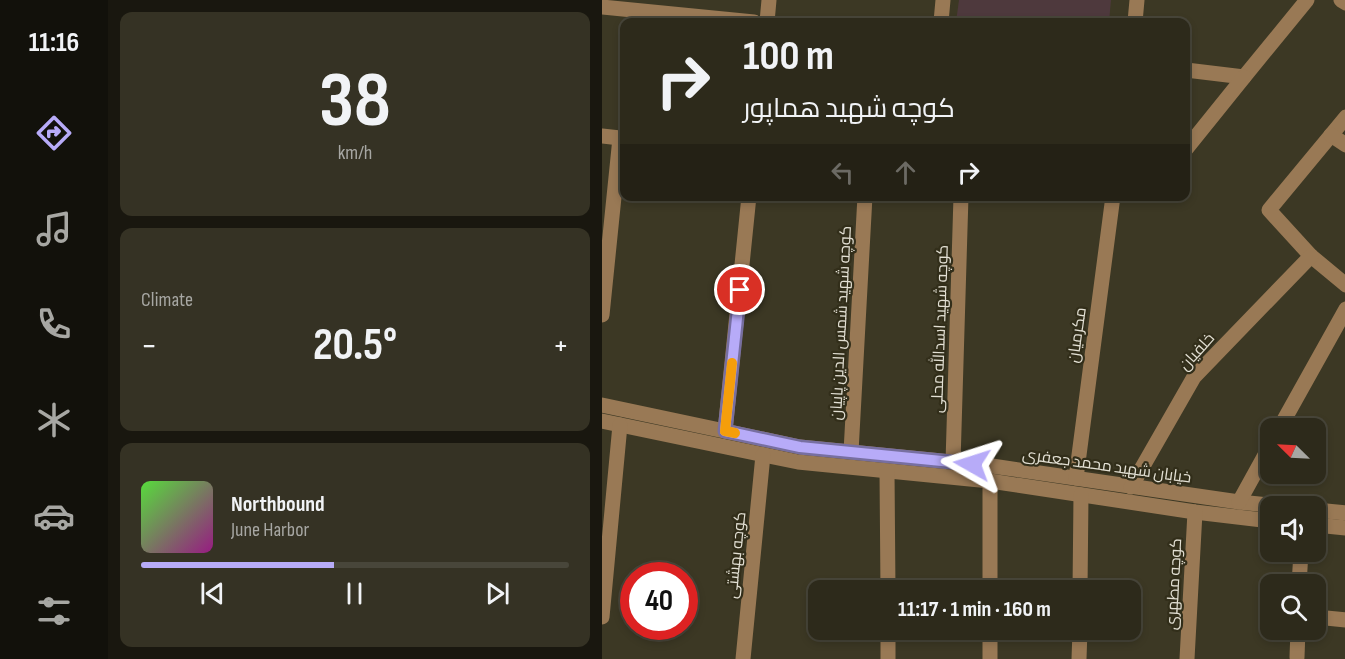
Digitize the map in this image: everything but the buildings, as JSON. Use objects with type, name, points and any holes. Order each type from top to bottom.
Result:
[{"type":"street","points":[[767,18],[769,0]]},
{"type":"street","points":[[941,18],[942,0]]},
{"type":"street","points":[[1135,18],[1137,0]]},
{"type":"street","points":[[1190,144],[1307,0]]},
{"type":"street","points":[[1341,0],[1346,3]]},
{"type":"street","points":[[602,7],[713,18]]},
{"type":"street","points":[[1190,70],[1244,77]]},
{"type":"street","points":[[1346,117],[1269,210],[1311,256],[1346,285]]},
{"type":"street","points":[[1331,135],[1346,145]]},
{"type":"street","points":[[602,136],[620,138],[602,315]]},
{"type":"street","points":[[725,431],[748,201]]},
{"type":"street","name":"کوچه شهید شمس الدین پاپیان","points":[[851,452],[865,201]]},
{"type":"street","name":"کوچه شهید اسدالله محلی","points":[[953,462],[961,201]]},
{"type":"street","name":"مکرمیان","points":[[1076,478],[1112,201]]},
{"type":"street","name":"خلفیان","points":[[1130,487],[1194,377],[1311,256]]},
{"type":"street","points":[[1285,418],[1346,309]]},
{"type":"street","name":"خیابان شهید محمد جعفری","points":[[602,405],[800,447],[953,462],[1260,504]]},
{"type":"street","name":"خیابان شهید محمد جعفری","points":[[602,421],[798,462],[990,481],[1260,520]]},
{"type":"street","points":[[602,617],[620,425]]},
{"type":"street","name":"کوچه بهشتی","points":[[743,659],[763,455]]},
{"type":"street","points":[[1239,502],[1260,464]]},
{"type":"street","points":[[887,471],[888,580]]},
{"type":"street","points":[[990,481],[990,580]]},
{"type":"street","points":[[1080,580],[1081,495]]},
{"type":"street","points":[[1326,511],[1346,513]]},
{"type":"street","name":"کوچه مطهری","points":[[1187,659],[1195,512]]},
{"type":"street","points":[[1326,526],[1346,528]]},
{"type":"street","points":[[1326,618],[1346,620]]},
{"type":"street","points":[[888,640],[888,659]]},
{"type":"street","points":[[990,640],[990,659]]},
{"type":"street","points":[[1079,659],[1080,640]]},
{"type":"street","points":[[1297,657],[1298,640]]},
{"type":"shaded area","points":[[959,0],[1111,0],[1109,18],[957,18]]},
{"type":"slow traffic","points":[[732,363],[725,431],[735,433]]},
{"type":"route","points":[[740,290],[725,431],[800,447],[972,464]]}]
